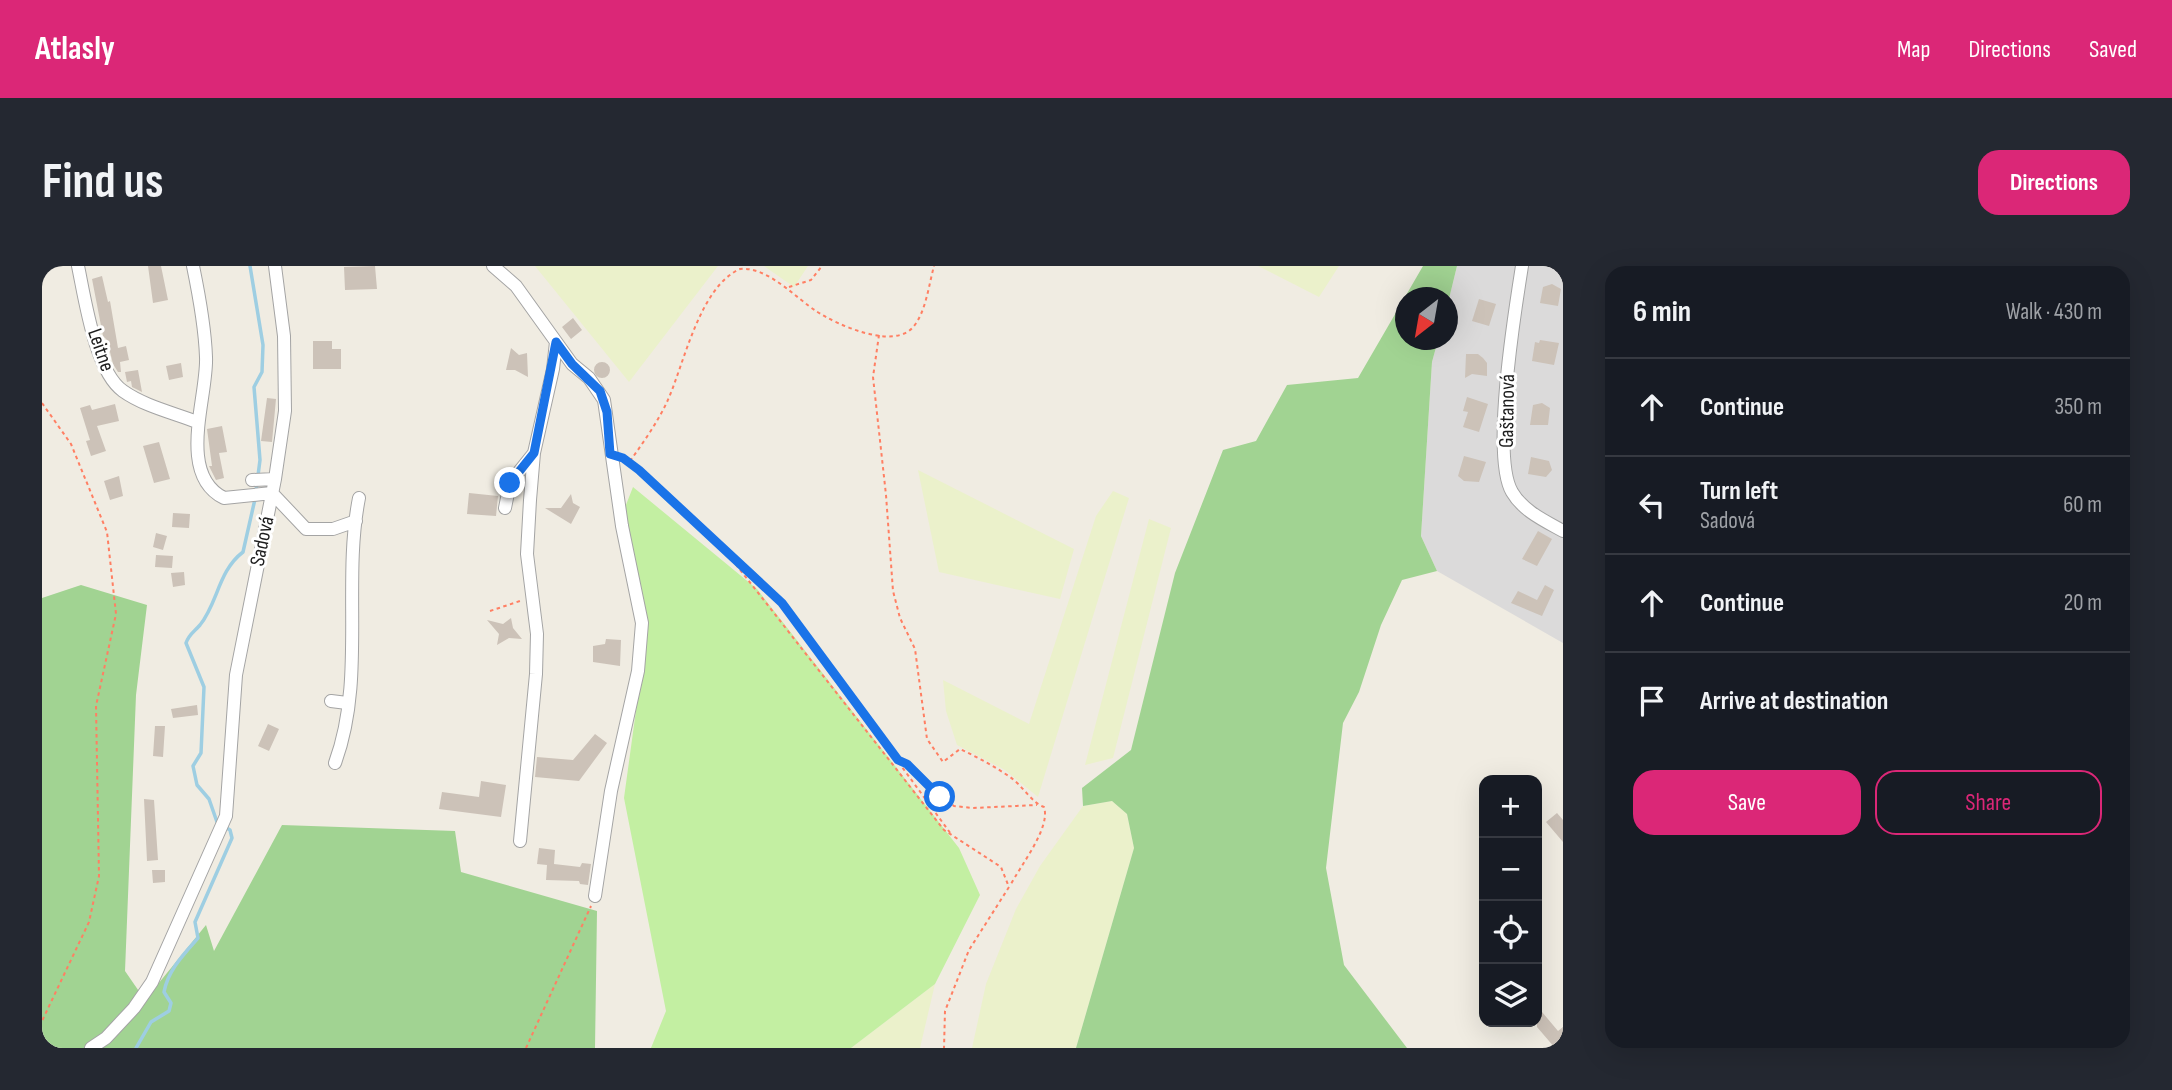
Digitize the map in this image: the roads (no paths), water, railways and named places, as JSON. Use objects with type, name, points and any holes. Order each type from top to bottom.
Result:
[{"type":"street","name":"Leitne","points":[[78,266],[97,345],[110,378],[128,394],[198,422]]},
{"type":"street","points":[[193,266],[207,358],[197,444],[202,470],[212,488],[224,498],[261,494],[306,528],[334,529],[356,522]]},
{"type":"street","name":"Sadová","points":[[91,1048],[106,1038],[134,1008],[152,982],[226,816],[238,661],[261,494],[275,479],[285,411],[286,372],[275,266]]},
{"type":"street","points":[[493,266],[516,286],[572,364],[600,391],[607,412],[610,454],[642,622],[638,671],[611,791],[595,896]]},
{"type":"street","name":"Gaštanová","points":[[1522,266],[1508,360],[1505,444],[1508,478],[1512,492],[1534,515],[1563,531]]},
{"type":"street","points":[[520,841],[536,674],[537,634],[527,554],[534,453],[556,342]]},
{"type":"street","points":[[505,508],[510,483],[534,453]]},
{"type":"street","points":[[256,480],[275,479]]},
{"type":"street","points":[[335,763],[343,739],[347,704],[359,498]]},
{"type":"street","points":[[331,701],[347,704]]},
{"type":"waterway","points":[[250,266],[263,345],[262,372],[254,387],[260,460],[256,491]]},
{"type":"waterway","points":[[136,1048],[151,1022],[169,1011],[171,1003],[164,992],[166,984],[177,963],[198,938],[195,922],[232,838],[230,830],[217,822],[209,799],[197,785],[193,766],[201,753],[204,687],[186,643],[206,616],[228,568],[243,552],[255,499]]}]
